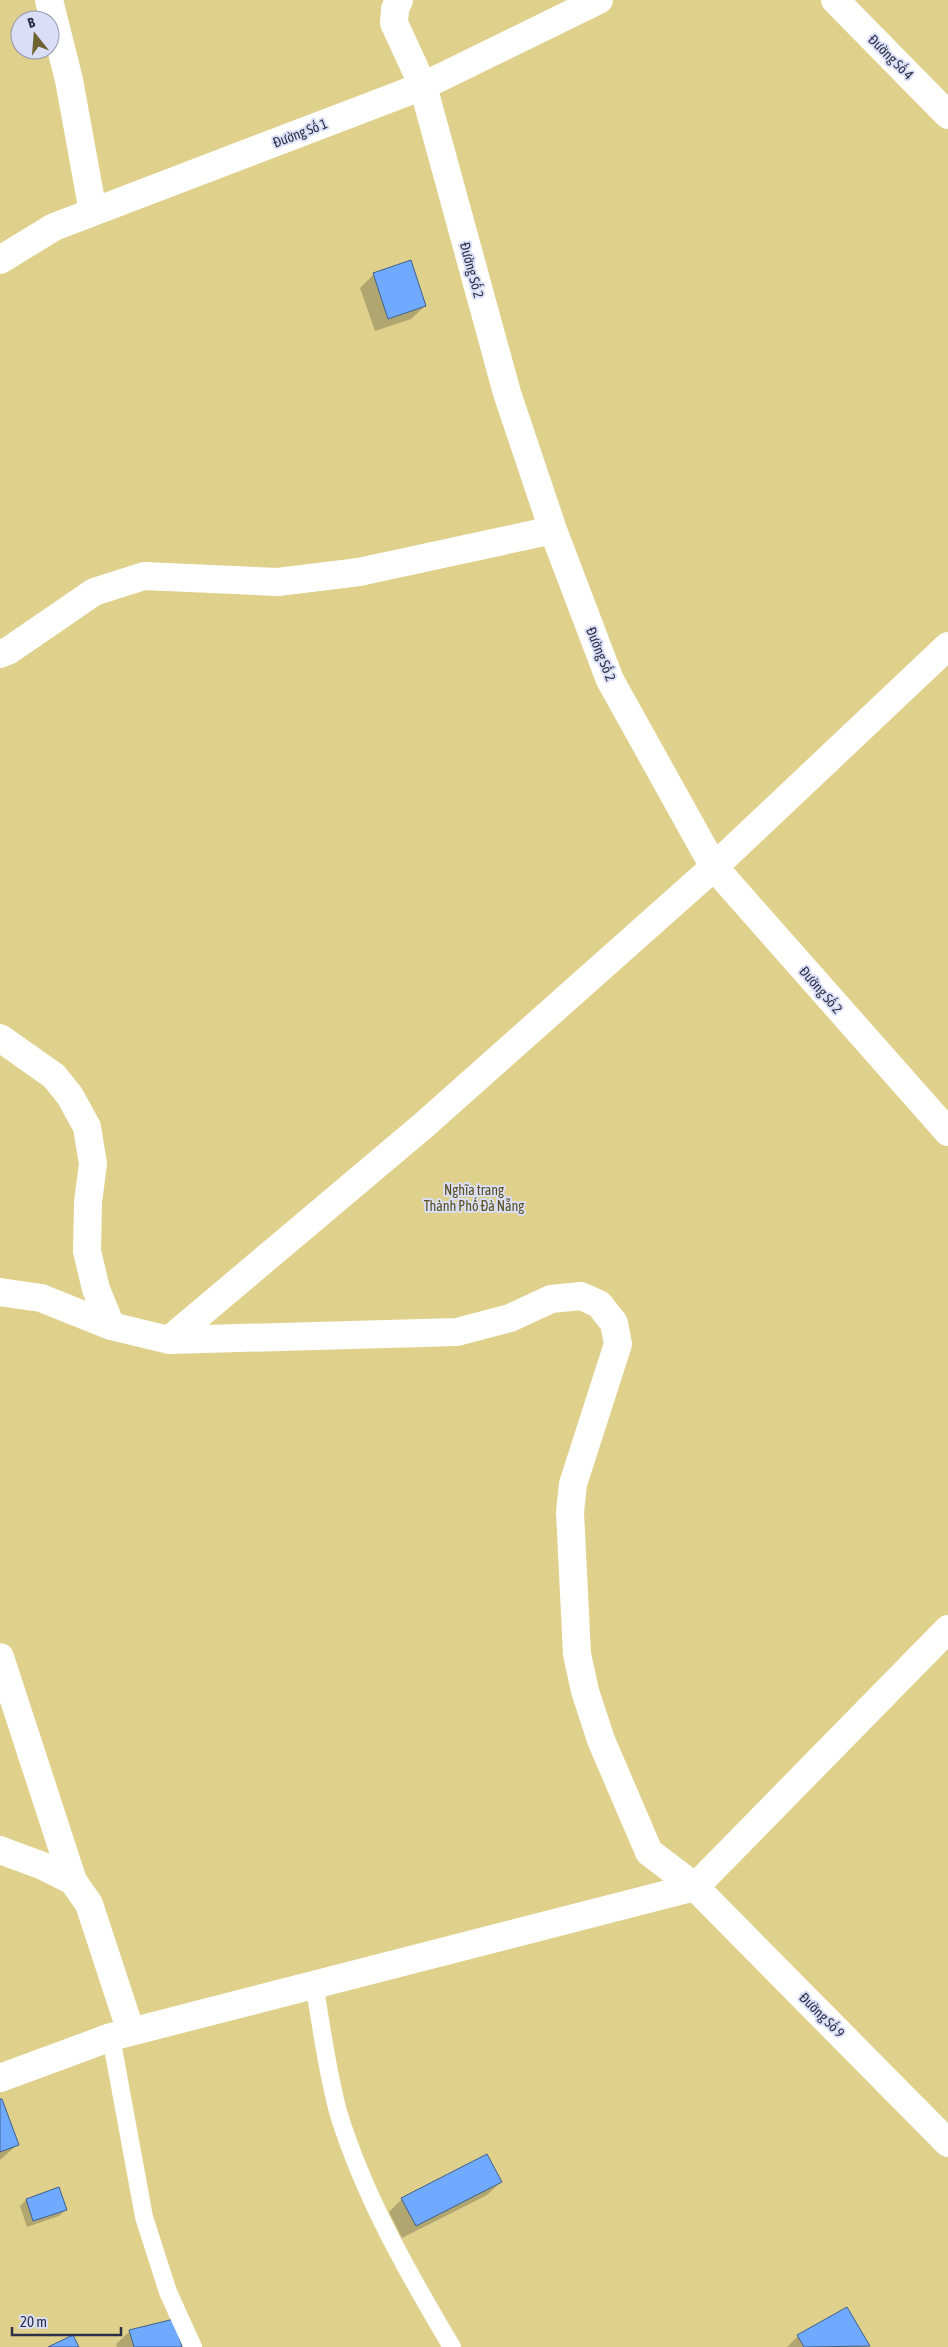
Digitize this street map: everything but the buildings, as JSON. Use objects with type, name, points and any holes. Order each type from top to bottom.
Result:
[{"type":"street","points":[[48,0],[69,80],[93,212]]},
{"type":"street","name":"Đường Số 2","points":[[399,0],[395,8],[394,22],[423,86],[504,383],[553,530],[610,680],[714,867],[948,1132]]},
{"type":"street","name":"Đường Số 1","points":[[0,260],[54,227],[423,86],[599,0]]},
{"type":"street","name":"Đường Số 4","points":[[835,0],[948,115]]},
{"type":"street","points":[[0,654],[8,651],[94,592],[144,576],[278,582],[359,572],[553,530]]},
{"type":"street","points":[[169,1340],[424,1125],[714,867],[948,646]]},
{"type":"street","points":[[0,1038],[54,1076],[70,1096],[87,1127],[93,1164],[88,1202],[87,1251],[96,1289],[111,1326]]},
{"type":"street","name":"Đường Số 9","points":[[0,1292],[41,1298],[111,1326],[169,1340],[457,1332],[510,1318],[551,1299],[581,1296],[599,1304],[614,1323],[618,1344],[573,1484],[570,1512],[577,1654],[585,1691],[601,1740],[649,1852],[696,1887],[948,2143]]},
{"type":"street","points":[[0,2078],[121,2034],[696,1887],[948,1629]]},
{"type":"street","points":[[0,1656],[73,1881],[89,1904],[121,2034]]},
{"type":"street","points":[[0,1850],[43,1866],[73,1881]]},
{"type":"lane","points":[[314,1984],[330,2075],[339,2114],[353,2156],[387,2232],[452,2347]]},
{"type":"lane","points":[[121,2034],[144,2217],[168,2292],[193,2347]]},
{"type":"green space","name":"Nghĩa trang Thành Phố Đà Nẵng","points":[[0,0],[948,0],[948,2347],[0,2347]]}]
